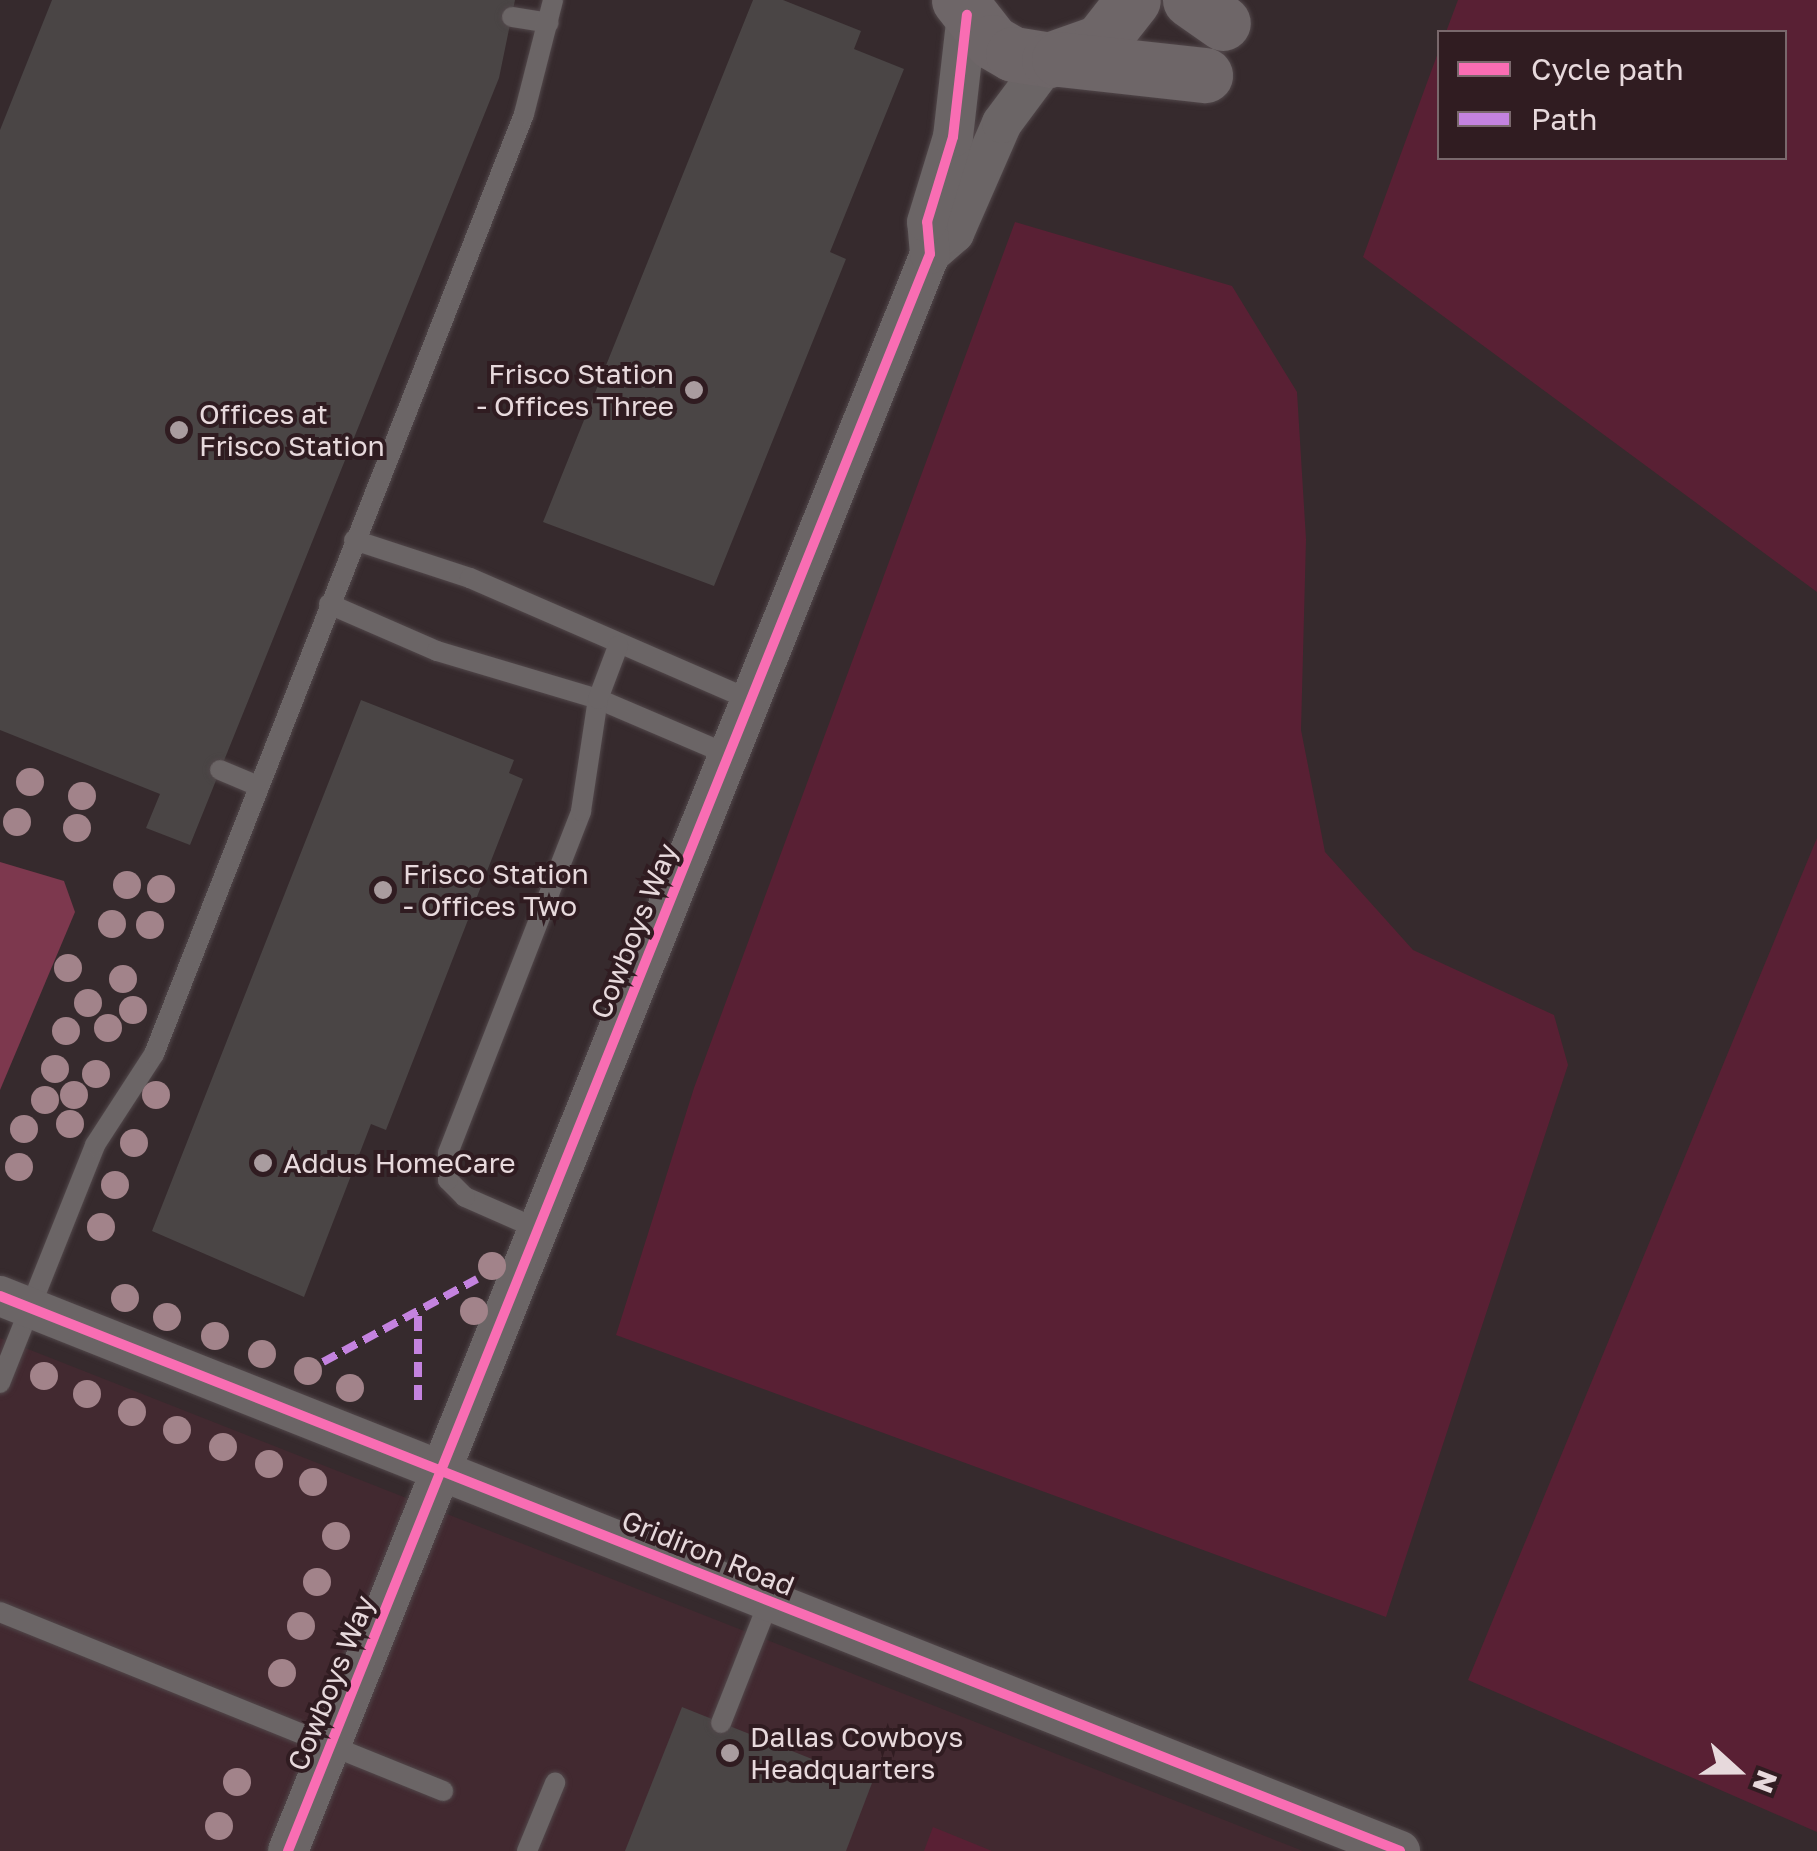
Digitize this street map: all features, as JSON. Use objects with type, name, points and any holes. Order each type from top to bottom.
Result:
[{"type":"street","points":[[1053,59],[1100,42],[1133,0]]},
{"type":"street","points":[[961,6],[1002,48],[1053,59],[1204,75]]},
{"type":"street","name":"Cowboys Way","points":[[930,254],[927,222],[954,136],[961,6]]},
{"type":"street","name":"Cowboys Way","points":[[288,1851],[930,254],[954,233],[1002,122],[1053,59]]},
{"type":"street","name":"Gridiron Road","points":[[15,1302],[1400,1851]]},
{"type":"lane","points":[[0,1383],[15,1302],[96,1145],[154,1054],[524,114],[552,0]]},
{"type":"lane","points":[[512,18],[549,23]]},
{"type":"lane","points":[[354,540],[470,578],[618,646],[750,700]]},
{"type":"lane","points":[[329,604],[454,657],[598,699],[728,755]]},
{"type":"lane","points":[[538,1229],[465,1197],[448,1180],[448,1153],[581,812],[598,699],[618,646]]},
{"type":"lane","points":[[220,770],[258,786]]},
{"type":"lane","points":[[720,1723],[769,1601]]},
{"type":"lane","points":[[0,1612],[444,1791]]},
{"type":"lane","points":[[528,1851],[555,1783]]},
{"type":"shaded area","points":[[1458,0],[1817,0],[1817,592],[1363,257],[1437,55],[1437,160],[1787,160],[1787,30],[1447,30]]},
{"type":"shaded area","points":[[1015,222],[1232,286],[1297,392],[1306,539],[1301,730],[1325,852],[1413,950],[1554,1015],[1568,1065],[1386,1617],[616,1335],[694,1088]]},
{"type":"shaded area","points":[[1817,838],[1817,1832],[1468,1680]]},
{"type":"shaded area","points":[[0,862],[64,881],[75,912],[0,1090]]},
{"type":"shaded area","points":[[0,1338],[1303,1851],[0,1851]]},
{"type":"shaded area","points":[[933,1827],[992,1851],[924,1851]]},
{"type":"building","name":"Offices at Frisco Station","points":[[52,0],[515,0],[499,78],[190,845],[146,828],[160,794],[0,730],[0,130]]},
{"type":"building","name":"Frisco Station - Offices Three","points":[[753,0],[783,0],[861,31],[854,49],[904,69],[830,252],[846,259],[714,586],[543,522]]},
{"type":"building","name":"Frisco Station - Offices Two","points":[[361,700],[514,760],[509,773],[523,779],[386,1130],[371,1124],[304,1297],[152,1231]]},
{"type":"building","name":"Dallas Cowboys Headquarters","points":[[682,1707],[872,1783],[846,1851],[625,1851]]},
{"type":"marked path","points":[[323,1362],[477,1279]]},
{"type":"marked path","points":[[418,1311],[418,1400]]},
{"type":"cycle path","points":[[288,1851],[930,254],[927,222],[953,137],[967,15]]},
{"type":"cycle path","points":[[0,1296],[1400,1851]]},
{"type":"place","name":"Frisco Station - Offices Three","points":[[694,390]]},
{"type":"place","name":"Offices at Frisco Station","points":[[179,430]]},
{"type":"place","name":"Frisco Station - Offices Two","points":[[383,890]]},
{"type":"place","name":"Addus HomeCare","points":[[263,1163]]},
{"type":"place","name":"Dallas Cowboys Headquarters","points":[[730,1753]]}]
